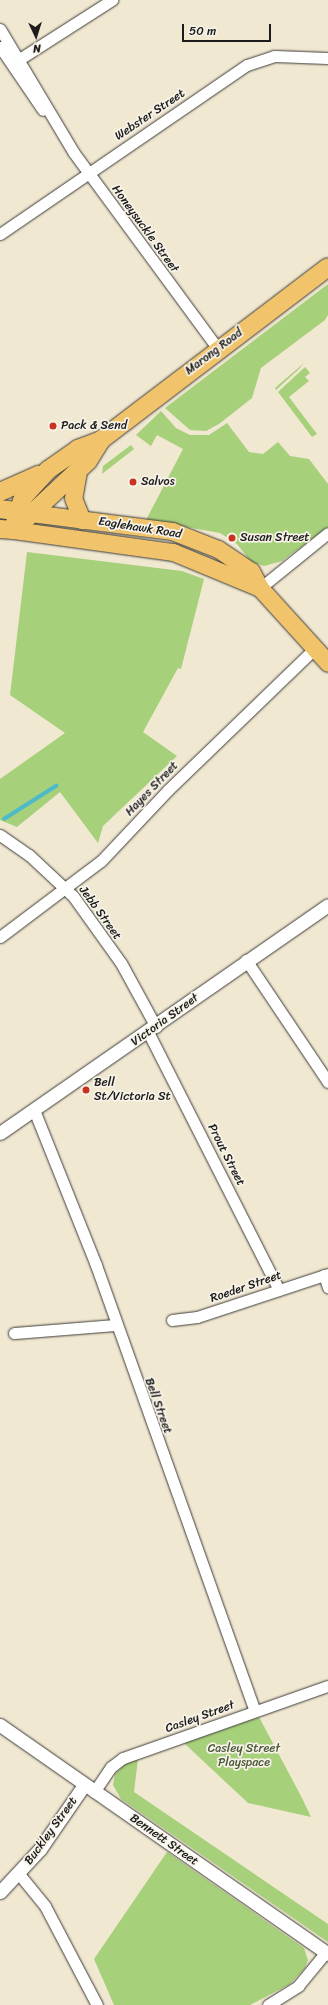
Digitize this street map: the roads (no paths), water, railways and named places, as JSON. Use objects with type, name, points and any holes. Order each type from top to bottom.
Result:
[{"type":"highway","name":"Marong Road","points":[[16,511],[78,471],[101,440],[328,266]]},
{"type":"highway","name":"Marong Road","points":[[9,530],[16,511],[31,487],[48,470],[78,449],[101,440]]},
{"type":"highway","points":[[0,492],[48,470]]},
{"type":"main road","points":[[78,471],[73,498],[82,520]]},
{"type":"main road","name":"Eaglehawk Road","points":[[16,511],[172,531],[196,539],[246,566],[260,588],[328,663]]},
{"type":"main road","name":"Eaglehawk Road","points":[[9,530],[173,552],[260,588]]},
{"type":"street","points":[[18,60],[112,0]]},
{"type":"street","name":"Honeysuckle Street","points":[[0,29],[54,122],[88,173],[218,349]]},
{"type":"street","name":"Honeysuckle Street","points":[[1,52],[33,98],[54,122]]},
{"type":"street","name":"Webster Street","points":[[0,234],[255,60],[285,55],[328,58]]},
{"type":"street","points":[[260,588],[328,533]]},
{"type":"street","name":"Hayes Street","points":[[0,937],[67,890],[101,861],[168,790],[315,648]]},
{"type":"street","name":"Jebb Street","points":[[0,835],[67,890],[121,963],[152,1030]]},
{"type":"street","name":"Victoria Street","points":[[0,1132],[152,1030],[246,960],[328,905]]},
{"type":"street","points":[[246,960],[328,1082]]},
{"type":"street","name":"Prout Street","points":[[152,1030],[279,1290]]},
{"type":"street","name":"Bell Street","points":[[34,1110],[75,1210],[254,1711]]},
{"type":"street","points":[[326,1274],[328,1287]]},
{"type":"street","name":"Roeder Street","points":[[172,1320],[197,1317],[326,1274]]},
{"type":"street","points":[[14,1333],[116,1325]]},
{"type":"street","name":"Casley Street","points":[[89,1788],[123,1758],[328,1686]]},
{"type":"street","name":"Bennett Street","points":[[0,1725],[327,1953]]},
{"type":"street","name":"Buckley Street","points":[[0,1892],[19,1874],[89,1788]]},
{"type":"street","points":[[19,1874],[45,1906],[97,2005]]},
{"type":"street","points":[[268,2005],[298,1986],[327,1953]]},
{"type":"waterway","points":[[4,819],[56,786]]},
{"type":"place","name":"Pack & Send","points":[[53,426]]},
{"type":"place","name":"Salvos","points":[[133,482]]},
{"type":"place","name":"Susan Street","points":[[232,538]]},
{"type":"place","name":"Bell St/Victoria St","points":[[86,1090]]},
{"type":"park label","name":"Casley Street Playspace","points":[[244,1756]]}]
